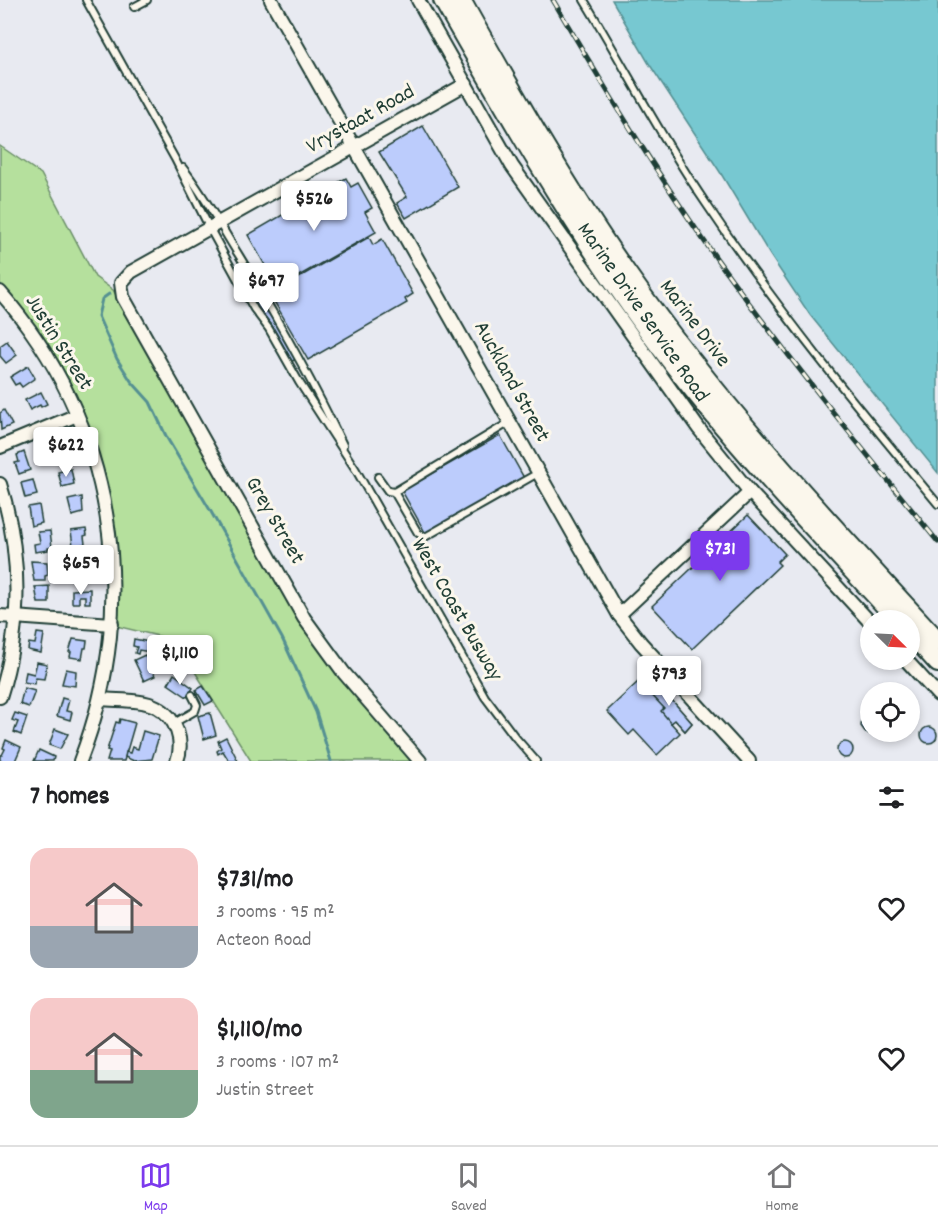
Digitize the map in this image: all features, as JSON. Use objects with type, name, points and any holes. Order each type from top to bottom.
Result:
[{"type":"main road","name":"Marine Drive","points":[[443,0],[546,177],[587,242],[647,329],[710,411],[790,504],[889,610]]},
{"type":"main road","name":"Marine Drive","points":[[460,0],[571,190],[661,320],[723,402],[769,456],[938,641]]},
{"type":"main road","points":[[920,644],[938,663]]},
{"type":"street","name":"Auckland Street","points":[[271,0],[619,615],[641,643],[749,761]]},
{"type":"street","name":"Marine Drive Service Road","points":[[418,0],[518,175],[699,429],[750,492],[860,611]]},
{"type":"street","name":"Vrystaat Road","points":[[121,283],[131,272],[466,84]]},
{"type":"street","name":"Grey Street","points":[[121,283],[123,297],[304,618],[344,673],[420,761]]},
{"type":"street","name":"Justin Street","points":[[0,292],[37,340],[67,390],[95,465],[105,503],[113,572],[112,624],[101,699],[80,761]]},
{"type":"street","points":[[0,447],[77,415]]},
{"type":"street","points":[[0,484],[8,512],[14,554],[15,617],[9,664],[0,697]]},
{"type":"street","points":[[619,615],[750,492]]},
{"type":"street","points":[[0,616],[112,624]]},
{"type":"street","points":[[915,670],[938,695]]},
{"type":"street","points":[[101,699],[157,707],[173,723],[180,741],[177,761]]},
{"type":"lane","name":"West Coast Busway","points":[[86,0],[215,226],[306,370],[356,470],[476,682],[497,715],[536,761]]},
{"type":"lane","points":[[134,7],[147,0]]},
{"type":"lane","points":[[584,0],[704,200],[756,275],[824,365],[938,504]]},
{"type":"lane","name":"West Coast Busway","points":[[176,159],[201,191],[254,309],[269,329],[299,382],[356,470]]},
{"type":"lane","points":[[378,477],[388,491],[394,492],[510,422]]},
{"type":"lane","points":[[394,492],[418,533],[425,537],[538,473]]},
{"type":"lane","points":[[173,723],[195,711],[197,705],[192,695]]},
{"type":"green space","points":[[0,146],[41,174],[95,277],[113,290],[300,621],[339,676],[413,761],[251,761],[175,640],[116,626],[117,575],[114,531],[48,347],[0,286]]},
{"type":"water","points":[[612,0],[938,0],[938,473],[810,315],[648,62]]},
{"type":"building","points":[[423,126],[458,187],[406,218],[397,203],[407,197],[379,152]]},
{"type":"building","points":[[346,178],[351,187],[358,183],[372,208],[365,212],[376,232],[274,290],[271,285],[275,283],[248,235]]},
{"type":"building","points":[[369,237],[373,245],[382,239],[413,294],[405,299],[407,303],[308,360],[270,294]]},
{"type":"building","points":[[239,265],[259,303],[275,320],[297,359],[292,361],[271,324],[256,306],[234,267]]},
{"type":"building","points":[[7,341],[17,355],[6,363],[0,356],[0,346]]},
{"type":"building","points":[[28,366],[35,378],[22,387],[19,383],[15,385],[10,377]]},
{"type":"building","points":[[41,392],[47,404],[30,410],[25,400]]},
{"type":"building","points":[[4,410],[12,425],[1,430],[0,413]]},
{"type":"building","points":[[500,435],[524,478],[426,534],[402,491]]},
{"type":"building","points":[[57,439],[61,450],[67,448],[69,455],[56,460],[50,442]]},
{"type":"building","points":[[24,452],[30,470],[19,474],[15,463],[19,462],[17,455]]},
{"type":"building","points":[[71,469],[74,484],[62,487],[58,472]]},
{"type":"building","points":[[33,480],[37,495],[25,498],[21,483]]},
{"type":"building","points":[[82,497],[83,513],[72,516],[68,500]]},
{"type":"building","points":[[39,505],[42,523],[31,526],[28,507]]},
{"type":"building","points":[[748,515],[785,554],[777,562],[780,565],[692,649],[652,606]]},
{"type":"building","points":[[86,529],[85,544],[73,546],[71,531]]},
{"type":"building","points":[[50,531],[52,547],[35,552],[34,544],[40,543],[38,532]]},
{"type":"building","points":[[76,559],[87,559],[88,576],[76,577]]},
{"type":"building","points":[[31,561],[47,562],[48,575],[45,576],[45,581],[34,581]]},
{"type":"building","points":[[49,586],[49,603],[38,603],[35,587]]},
{"type":"building","points":[[90,589],[90,603],[85,603],[85,596],[79,596],[79,603],[72,603],[72,590]]},
{"type":"building","points":[[37,633],[44,634],[41,653],[28,650],[29,643],[35,644]]},
{"type":"building","points":[[73,639],[87,641],[82,659],[70,657],[71,652],[69,652]]},
{"type":"building","points":[[134,639],[154,643],[178,660],[174,666],[167,661],[163,667],[161,665],[164,662],[150,652],[139,650],[138,654],[135,653],[137,647],[133,646]]},
{"type":"building","points":[[145,655],[155,676],[144,681],[134,660]]},
{"type":"building","points":[[37,662],[47,664],[44,679],[36,678],[34,684],[24,682],[26,672],[34,674]]},
{"type":"building","points":[[66,669],[76,671],[75,686],[62,684]]},
{"type":"building","points":[[174,674],[193,688],[187,697],[168,684]]},
{"type":"building","points":[[639,681],[647,690],[656,682],[692,723],[685,731],[675,720],[671,723],[680,733],[657,755],[634,730],[629,735],[607,711]]},
{"type":"building","points":[[656,682],[692,723],[685,731],[675,720],[671,723],[661,711],[664,708],[647,690]]},
{"type":"building","points":[[203,686],[213,701],[205,705],[196,690]]},
{"type":"building","points":[[24,688],[35,691],[29,707],[20,704]]},
{"type":"building","points":[[62,698],[69,700],[66,711],[72,712],[70,720],[57,716]]},
{"type":"building","points":[[15,713],[27,717],[21,735],[14,732],[18,722],[12,720]]},
{"type":"building","points":[[210,713],[216,735],[204,739],[198,716]]},
{"type":"building","points":[[120,719],[135,723],[124,761],[107,761],[110,751],[107,750],[116,722],[119,723]]},
{"type":"building","points":[[926,727],[932,727],[937,735],[935,741],[926,743],[921,738],[921,732]]},
{"type":"building","points":[[55,729],[68,734],[60,749],[49,745]]},
{"type":"building","points":[[143,731],[159,736],[152,759],[134,761],[125,757],[126,752],[130,753],[132,747],[138,749]]},
{"type":"building","points":[[226,737],[238,761],[229,761],[223,751],[218,754],[217,751],[221,748],[218,741]]},
{"type":"building","points":[[6,740],[21,747],[15,761],[0,761]]},
{"type":"building","points":[[842,742],[848,742],[853,750],[851,756],[842,758],[837,753],[837,747]]},
{"type":"building","points":[[39,750],[54,757],[53,761],[34,761]]},
{"type":"waterway","points":[[109,294],[102,299],[98,316],[117,359],[131,381],[150,402],[167,438],[282,638],[316,712],[331,761]]},
{"type":"railway","points":[[553,0],[633,133],[719,262],[799,369],[938,542]]}]
